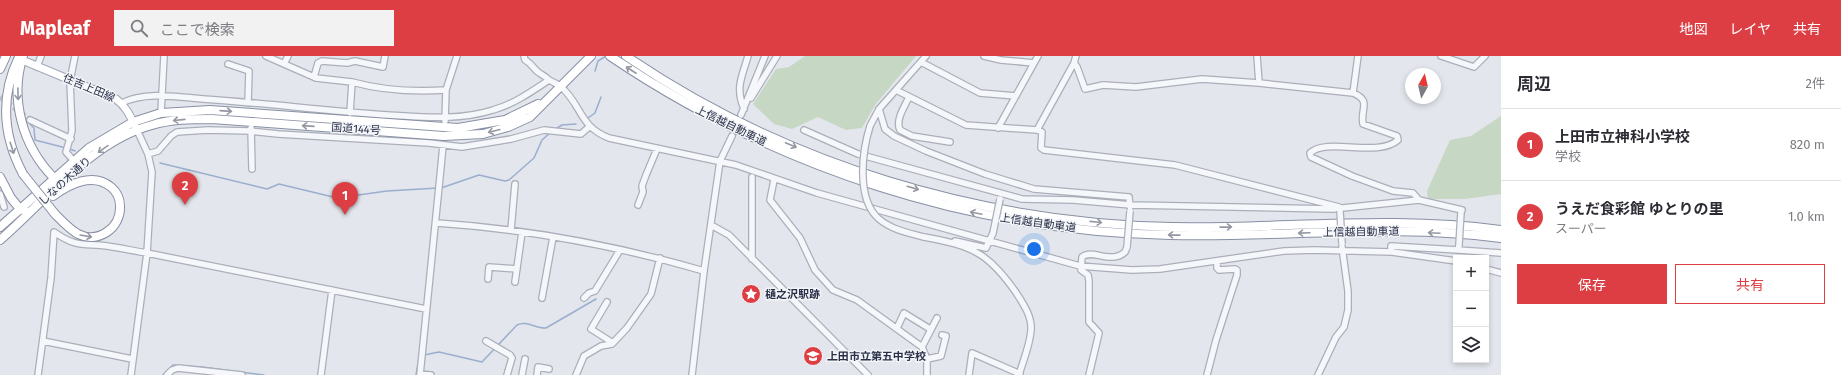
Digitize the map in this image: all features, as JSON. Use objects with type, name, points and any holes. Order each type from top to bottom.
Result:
[{"type":"highway","points":[[0,68],[6,56]]},
{"type":"highway","points":[[19,56],[8,87],[6,111],[12,149],[23,174],[55,214],[79,234],[98,236],[110,230],[118,220],[120,206],[117,194],[108,185],[98,180],[85,180],[78,182],[58,193],[22,220]]},
{"type":"highway","name":"国道144号","points":[[133,122],[161,113],[193,110],[216,110],[445,128],[482,126],[516,116],[538,105],[591,56]]},
{"type":"highway","name":"上信越自動車道","points":[[610,56],[652,84],[721,123],[826,169],[902,194],[995,217],[1066,228],[1137,234],[1210,236],[1387,232],[1458,234],[1501,238]]},
{"type":"highway","name":"上信越自動車道","points":[[626,56],[657,76],[724,114],[828,161],[930,193],[997,209],[1068,220],[1138,226],[1208,227],[1386,223],[1458,225],[1501,230]]},
{"type":"highway","points":[[25,59],[19,74],[18,92],[22,124],[35,156],[54,178]]},
{"type":"highway","name":"国道144号","points":[[137,130],[151,125],[182,120],[252,122],[444,136],[471,135],[496,131],[520,122],[538,110],[560,86]]},
{"type":"highway","name":"しなの木通り","points":[[0,227],[74,161],[104,138],[133,122]]},
{"type":"highway","name":"しなの木通り","points":[[0,240],[92,157],[122,137],[137,130]]},
{"type":"highway","points":[[0,177],[11,198],[20,209],[31,208],[55,189]]},
{"type":"main road","name":"住吉上田線","points":[[25,59],[37,67],[122,103],[137,130]]},
{"type":"street","points":[[37,67],[41,56]]},
{"type":"street","points":[[74,161],[67,154],[71,139],[72,121],[70,81],[75,56]]},
{"type":"street","points":[[161,113],[164,56]]},
{"type":"street","points":[[266,56],[314,77],[365,85],[422,91],[446,90]]},
{"type":"street","points":[[284,64],[288,56]]},
{"type":"street","points":[[314,77],[318,63],[322,61],[347,63],[355,61],[383,67],[385,56]]},
{"type":"street","points":[[445,128],[444,119],[446,90],[457,56]]},
{"type":"street","points":[[524,56],[525,60],[531,63],[537,72],[560,86],[589,127],[598,134],[657,149],[720,161],[774,180],[990,242],[1080,266],[1132,270],[1160,269],[1284,251],[1342,247],[1419,254],[1453,260]]},
{"type":"street","points":[[744,109],[739,97],[739,89],[748,56]]},
{"type":"street","points":[[741,115],[765,56]]},
{"type":"street","points":[[744,109],[777,56]]},
{"type":"street","points":[[926,56],[879,109],[870,126],[865,148],[864,186],[866,198],[872,211],[888,225],[924,237],[950,242],[979,252],[1002,272],[1025,306],[1031,322],[1031,330],[1019,375],[972,353],[969,375]]},
{"type":"street","points":[[984,56],[1001,60],[1034,63]]},
{"type":"street","points":[[998,128],[1038,56]]},
{"type":"street","points":[[1037,130],[1074,63],[1076,56]]},
{"type":"street","points":[[1257,56],[1259,83]]},
{"type":"street","points":[[1353,94],[1358,56]]},
{"type":"street","points":[[1441,56],[1474,67],[1485,56]]},
{"type":"street","points":[[921,62],[980,93],[1016,96]]},
{"type":"street","points":[[1074,63],[1077,67],[1085,89],[1103,85],[1136,87],[1202,79],[1259,83],[1353,94],[1361,97],[1364,101],[1364,124],[1390,132],[1397,136],[1398,140],[1393,145],[1365,148],[1322,147],[1314,149],[1310,153],[1311,157],[1352,176],[1393,190],[1413,193],[1419,200]]},
{"type":"street","points":[[228,64],[249,71],[248,103]]},
{"type":"street","points":[[122,103],[137,98],[162,97],[248,103],[350,113],[444,119],[478,114],[508,105],[549,80]]},
{"type":"street","points":[[350,113],[352,82]]},
{"type":"street","points":[[896,90],[966,125],[1037,130],[1042,132],[1041,148],[1044,150],[1175,165],[1341,210]]},
{"type":"street","points":[[909,97],[901,115],[898,126],[900,130],[912,136],[950,142]]},
{"type":"street","points":[[879,109],[885,129],[894,136],[926,151],[985,174],[1034,190],[1129,197],[1131,205],[1125,252],[1116,258],[1085,254],[1082,257],[1080,270],[1088,275],[1089,322],[1099,333],[1089,375]]},
{"type":"street","points":[[30,120],[71,139]]},
{"type":"street","points":[[252,122],[250,131],[252,169]]},
{"type":"street","points":[[148,154],[158,151],[171,136],[177,132],[208,130],[250,131],[471,147],[511,139],[544,130],[581,134],[589,127]]},
{"type":"street","points":[[130,375],[147,253],[152,172],[148,154],[137,130]]},
{"type":"street","points":[[804,130],[858,154],[1000,196],[1022,199],[1073,200],[1131,205],[1341,210],[1419,200],[1462,210],[1458,248]]},
{"type":"street","points":[[692,375],[704,271],[720,161],[732,136]]},
{"type":"street","points":[[431,375],[420,374],[426,308],[437,223],[443,145]]},
{"type":"street","points":[[638,205],[643,192],[642,186],[657,149]]},
{"type":"street","points":[[752,177],[752,259]]},
{"type":"street","points":[[774,180],[770,200],[800,238],[816,270],[833,290],[857,300],[922,347],[927,359],[927,375]]},
{"type":"street","points":[[511,230],[515,184]]},
{"type":"street","points":[[0,194],[4,207]]},
{"type":"street","points":[[950,242],[960,241],[986,248],[993,233],[1000,196]]},
{"type":"street","points":[[1320,374],[1336,337],[1344,327],[1348,310],[1348,291],[1342,247],[1341,210]]},
{"type":"street","points":[[437,223],[511,230],[553,237],[660,258],[704,271]]},
{"type":"street","points":[[711,225],[729,235],[868,375]]},
{"type":"street","points":[[38,375],[54,232],[76,245],[105,246],[147,253],[426,308]]},
{"type":"street","points":[[515,282],[522,232]]},
{"type":"street","points":[[542,298],[553,237]]},
{"type":"street","points":[[1391,251],[1391,246],[1458,248],[1501,253]]},
{"type":"street","points":[[584,298],[589,293],[595,291],[620,250]]},
{"type":"street","points":[[576,375],[584,356],[601,346],[613,343],[627,328],[651,294],[660,258]]},
{"type":"street","points":[[1207,375],[1216,340],[1237,275],[1235,269],[1220,270],[1217,268],[1217,261]]},
{"type":"street","points":[[488,279],[489,267],[517,269]]},
{"type":"street","points":[[1489,270],[1501,274]]},
{"type":"street","points":[[321,375],[332,290]]},
{"type":"street","points":[[607,302],[591,329],[613,343]]},
{"type":"street","points":[[897,328],[904,313],[930,329]]},
{"type":"street","points":[[922,347],[937,318]]},
{"type":"street","points":[[927,359],[941,356],[946,336],[942,335]]},
{"type":"street","points":[[43,341],[132,359]]},
{"type":"street","points":[[486,341],[510,355],[512,358],[508,375]]},
{"type":"street","points":[[522,375],[525,359]]},
{"type":"street","points":[[537,375],[538,367],[549,369]]},
{"type":"street","points":[[166,375],[172,370],[178,368],[242,375]]},
{"type":"green space","points":[[805,56],[916,56],[875,105],[862,128],[846,130],[818,117],[792,129],[774,124],[753,104],[776,69],[789,67]]},
{"type":"green space","points":[[1501,116],[1501,194],[1465,199],[1428,199],[1427,191],[1450,140],[1471,136]]},
{"type":"waterway","points":[[595,71],[598,61],[606,56]]},
{"type":"waterway","points":[[588,118],[595,113],[601,97]]},
{"type":"waterway","points":[[28,122],[34,128],[35,140],[66,148]]},
{"type":"waterway","points":[[554,130],[562,125],[576,124]]},
{"type":"waterway","points":[[441,188],[479,175],[505,181],[509,180],[534,158],[542,140],[551,132]]},
{"type":"waterway","points":[[70,149],[75,151]]},
{"type":"waterway","points":[[160,163],[267,189],[279,184],[333,197],[344,197],[387,191],[438,188]]},
{"type":"waterway","points":[[424,355],[439,352],[482,362],[517,325],[528,324],[546,328],[596,299]]},
{"type":"waterway","points":[[416,375],[419,358]]},
{"type":"waterway","points":[[163,375],[173,365],[264,375]]},
{"type":"tunnel","points":[[0,97],[30,120]]},
{"type":"place","name":"うえだ食彩館 ゆとりの里","points":[[185,205]]},
{"type":"place","name":"上田市立神科小学校","points":[[345,215]]},
{"type":"place","name":"樋之沢駅跡","points":[[751,294]]},
{"type":"place","name":"上田市立第五中学校","points":[[813,356]]}]
